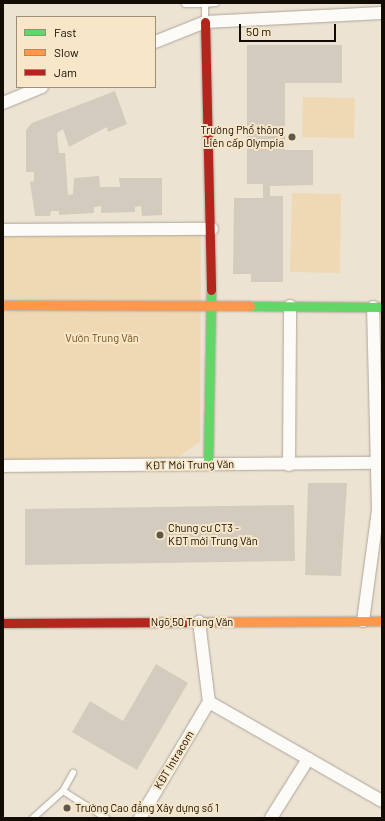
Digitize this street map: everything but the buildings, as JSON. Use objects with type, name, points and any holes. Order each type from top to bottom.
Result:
[{"type":"street","points":[[156,42],[205,22],[382,13]]},
{"type":"street","points":[[205,22],[212,229],[209,306],[208,464]]},
{"type":"street","points":[[3,103],[40,88]]},
{"type":"street","points":[[3,230],[212,229]]},
{"type":"street","points":[[3,305],[378,307],[376,463],[380,511],[363,621]]},
{"type":"street","points":[[290,306],[290,464]]},
{"type":"street","name":"KĐT Mới Trung Văn","points":[[3,466],[376,463]]},
{"type":"street","name":"Ngõ 50 Trung Văn","points":[[3,623],[382,621]]},
{"type":"street","points":[[199,622],[208,702],[382,800]]},
{"type":"street","name":"KĐT Intracom","points":[[140,818],[208,702]]},
{"type":"street","points":[[271,818],[308,759]]},
{"type":"lane","points":[[185,4],[216,3]]},
{"type":"lane","points":[[205,4],[205,22]]},
{"type":"lane","points":[[33,818],[64,790],[73,773]]},
{"type":"lane","points":[[64,790],[98,816],[106,818]]},
{"type":"green space","points":[[303,97],[355,98],[354,138],[302,137]]},
{"type":"green space","points":[[292,193],[341,194],[340,273],[290,272]]},
{"type":"green space","name":"Vườn Trung Văn","points":[[3,230],[201,233],[200,442],[165,466],[3,466]]},
{"type":"traffic: fast","points":[[208,464],[211,290]]},
{"type":"traffic: fast","points":[[250,306],[382,307]]},
{"type":"traffic: slow","points":[[3,305],[250,306]]},
{"type":"traffic: slow","points":[[193,622],[382,621]]},
{"type":"traffic: jam","points":[[205,22],[211,290]]},
{"type":"traffic: jam","points":[[3,623],[193,622]]},
{"type":"place","name":"Trường Phổ thông Liên cấp Olympia","points":[[292,137]]},
{"type":"place","name":"Chung cư CT3 - KĐT mới Trung Văn","points":[[160,535]]},
{"type":"place","name":"Trường Cao đẳng Xây dựng số 1","points":[[67,808]]}]
